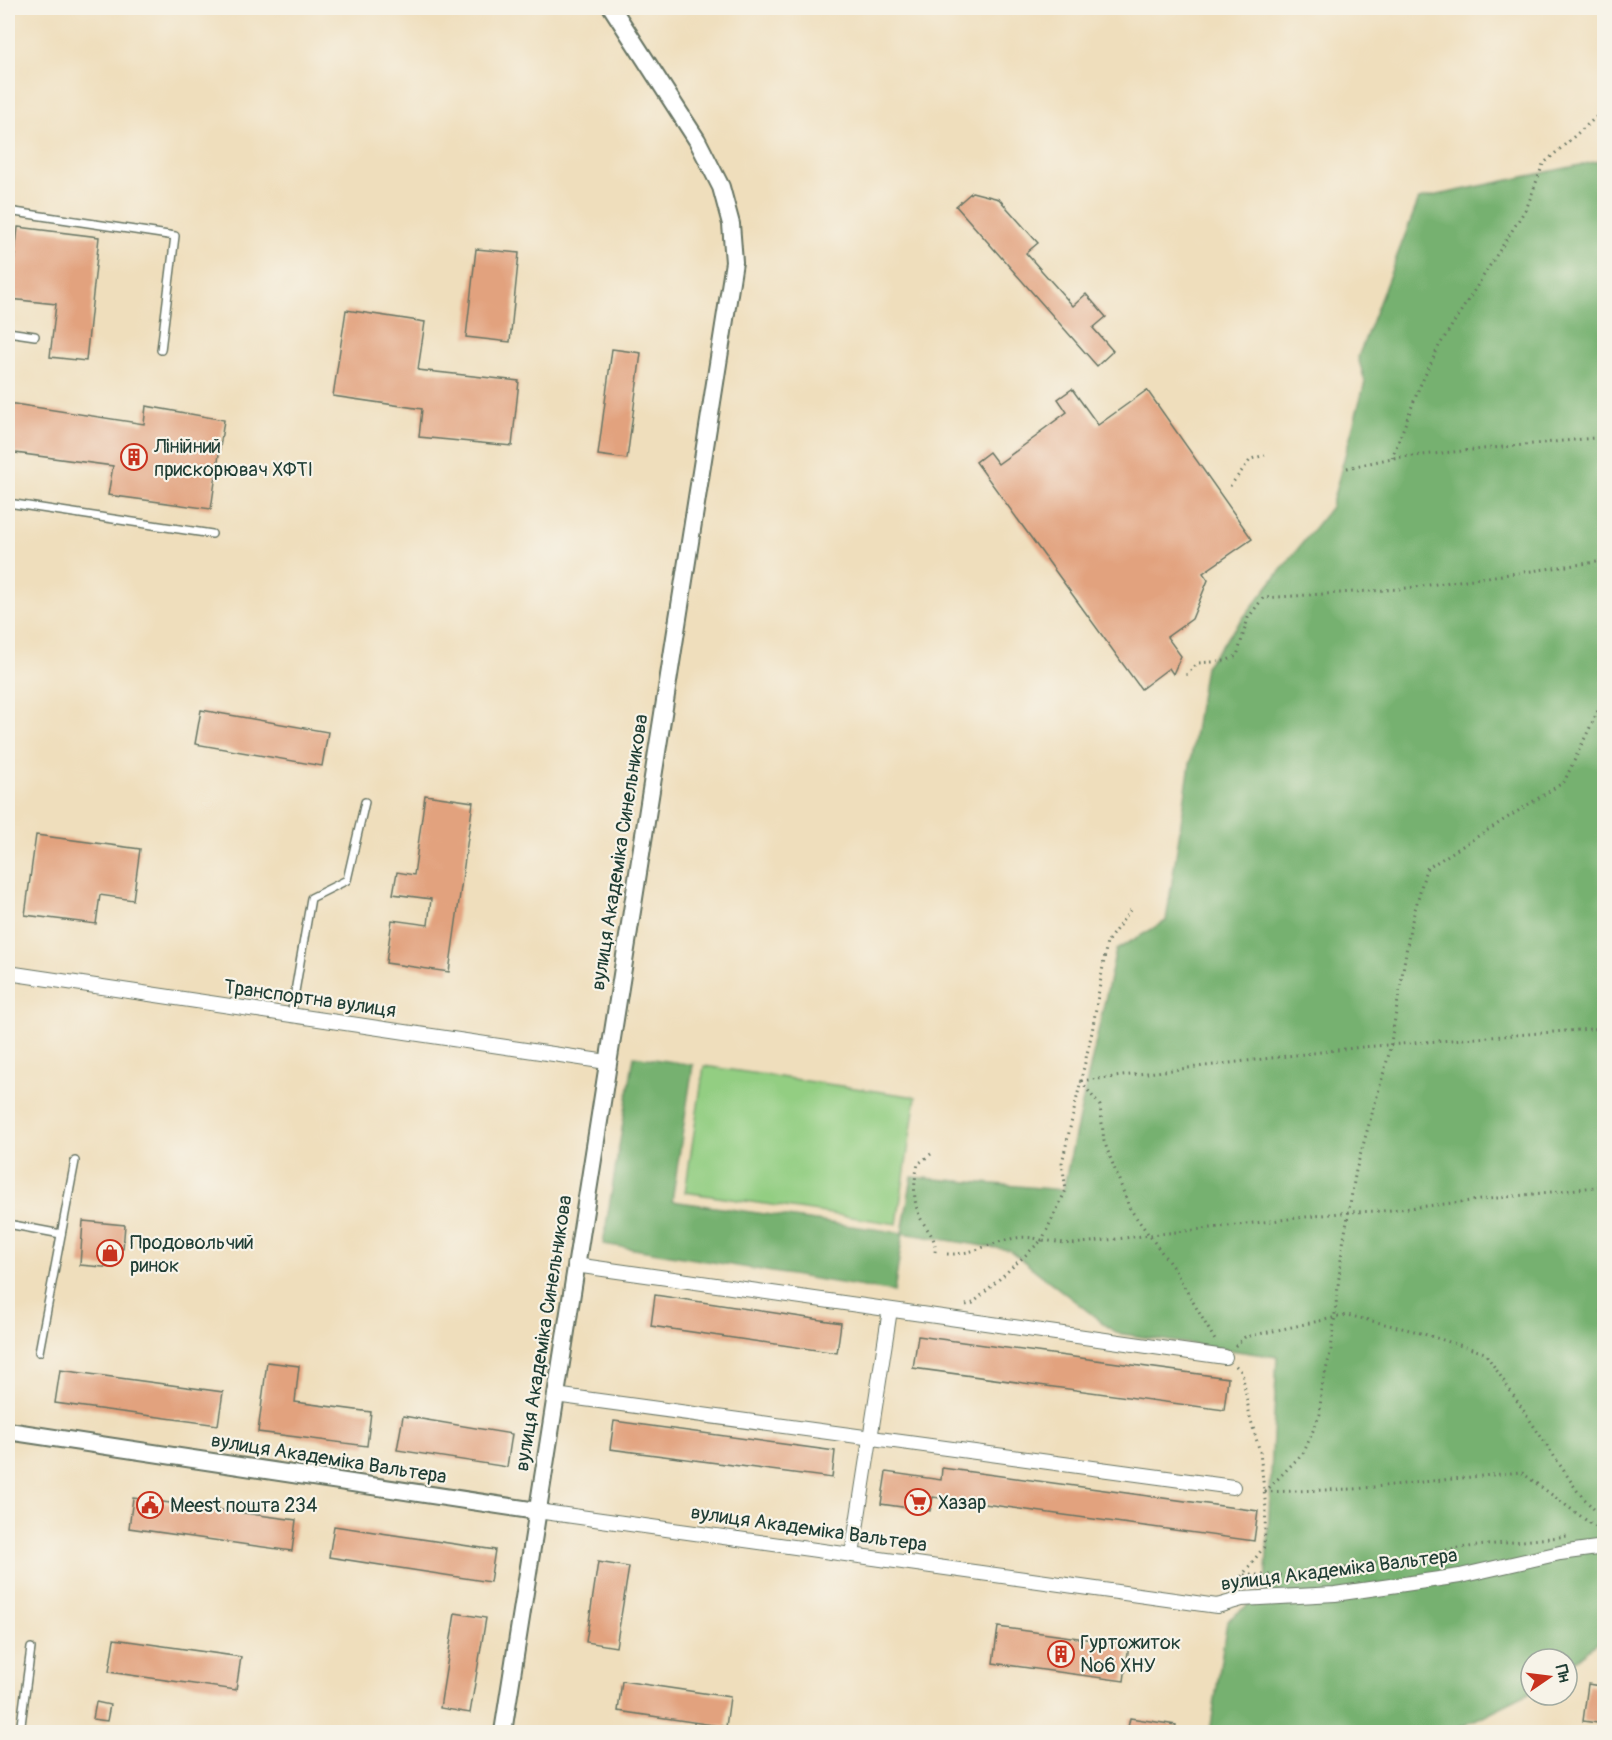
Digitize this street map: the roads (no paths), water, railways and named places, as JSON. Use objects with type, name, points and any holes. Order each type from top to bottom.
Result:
[{"type":"street","name":"вулиця Академіка Синельникова","points":[[503,1732],[734,262],[731,224],[721,186],[697,140],[612,8]]},
{"type":"street","name":"Транспортна вулиця","points":[[8,973],[607,1062]]},
{"type":"street","points":[[575,1265],[1225,1357]]},
{"type":"street","points":[[852,1555],[872,1438],[890,1310]]},
{"type":"street","points":[[555,1395],[1233,1487]]},
{"type":"street","name":"вулиця Академіка Вальтера","points":[[8,1431],[537,1511],[1217,1606],[1242,1599],[1335,1594],[1460,1576],[1560,1554],[1605,1547]]},
{"type":"lane","points":[[8,211],[175,236],[161,350]]},
{"type":"lane","points":[[8,332],[35,336]]},
{"type":"lane","points":[[8,503],[212,534]]},
{"type":"lane","points":[[291,1015],[311,898],[347,880],[365,802]]},
{"type":"lane","points":[[39,1352],[75,1161]]},
{"type":"lane","points":[[8,1224],[61,1234]]},
{"type":"lane","points":[[20,1732],[31,1648]]},
{"type":"place","name":"Лінійний прискорювач ХФТІ","points":[[134,457]]},
{"type":"place","name":"Продовольчий ринок","points":[[110,1253]]},
{"type":"place","name":"Хазар","points":[[918,1502]]},
{"type":"place","name":"Meest пошта 234","points":[[150,1505]]},
{"type":"place","name":"Гуртожиток №6 ХНУ","points":[[1061,1654]]}]
